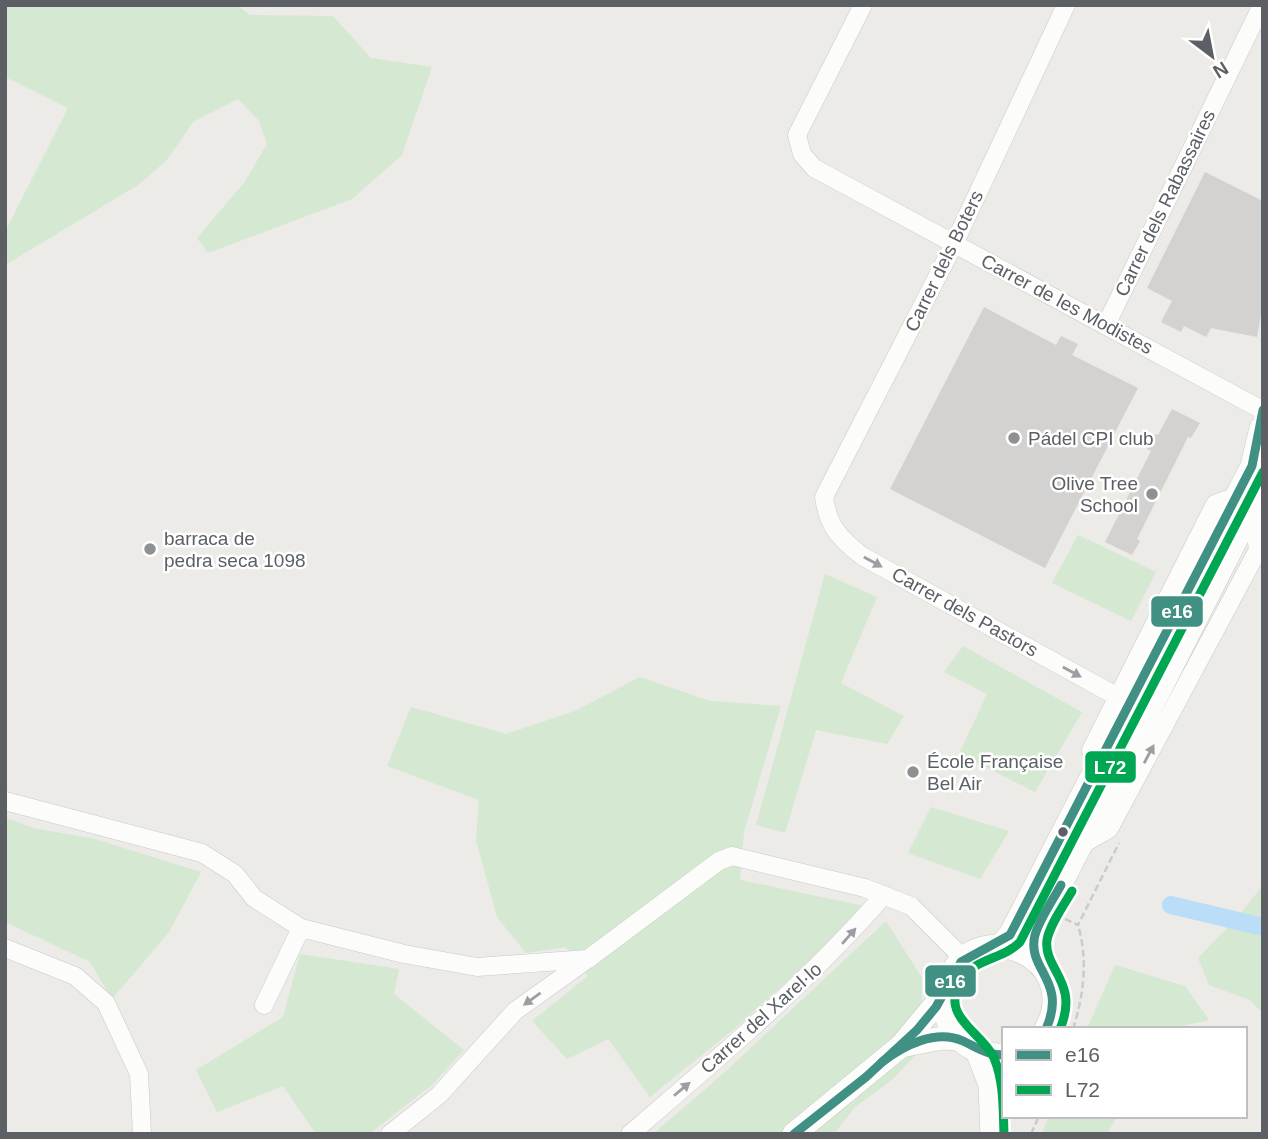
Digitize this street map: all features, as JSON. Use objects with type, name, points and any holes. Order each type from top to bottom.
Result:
[{"type":"street","name":"Carrer de les Modistes","points":[[863,5],[797,135],[802,153],[814,168],[1106,325],[1262,420]]},
{"type":"street","name":"Carrer dels Boters","points":[[827,515],[824,497],[954,244],[1066,5]]},
{"type":"street","name":"Carrer dels Rabassaires","points":[[1106,325],[1262,5]]},
{"type":"street","points":[[1035,960],[1035,934],[1081,845],[1243,503],[1262,420]]},
{"type":"street","points":[[992,1134],[990,1085],[968,1045],[947,1018],[945,993],[951,974],[964,959],[1005,940],[1097,766],[1243,503],[1263,487]]},
{"type":"street","points":[[1097,766],[1091,750],[1215,504],[1243,503]]},
{"type":"street","name":"Carrer dels Pastors","points":[[827,515],[837,537],[862,556],[1116,696]]},
{"type":"street","points":[[5,801],[202,853],[235,874],[254,898],[301,928],[404,954],[477,967],[588,959]]},
{"type":"street","points":[[390,1134],[439,1095],[515,1011],[719,861],[732,856],[839,881],[911,906],[964,959]]},
{"type":"street","name":"Carrer del Xarel·lo","points":[[630,1134],[765,1019],[840,946],[884,895]]},
{"type":"street","points":[[264,1005],[301,928]]},
{"type":"street","points":[[1005,940],[1035,960],[1045,971],[1053,991],[1052,1013],[1047,1027]]},
{"type":"street","points":[[5,948],[75,976],[106,1003],[139,1074],[142,1134]]},
{"type":"street","points":[[794,1134],[901,1046],[945,993]]},
{"type":"street","points":[[901,1046],[942,1038],[1002,1054]]},
{"type":"street","points":[[992,1134],[1002,1098]]},
{"type":"path","points":[[1073,1027],[1083,982],[1082,942],[1077,925]]},
{"type":"path","points":[[1031,1134],[1038,1118]]},
{"type":"green space","points":[[5,5],[237,5],[250,15],[333,16],[371,58],[432,67],[402,155],[352,199],[208,253],[197,238],[244,183],[267,144],[259,121],[238,99],[193,122],[167,160],[138,185],[5,265],[5,232],[68,108],[5,77]]},
{"type":"green space","points":[[1078,535],[1156,572],[1131,621],[1052,583]]},
{"type":"green space","points":[[825,574],[877,597],[841,683],[904,716],[887,744],[816,730],[785,833],[756,825]]},
{"type":"green space","points":[[963,646],[1082,712],[1035,792],[959,754],[987,694],[944,672]]},
{"type":"green space","points":[[640,677],[710,701],[781,706],[744,832],[740,880],[869,907],[734,1029],[650,1097],[608,1039],[567,1059],[532,1021],[588,976],[566,947],[526,953],[497,917],[476,840],[479,800],[387,766],[411,707],[506,734],[575,711]]},
{"type":"green space","points":[[931,807],[1009,831],[980,879],[908,853]]},
{"type":"green space","points":[[5,817],[33,828],[95,839],[201,872],[169,932],[112,999],[90,962],[5,922]]},
{"type":"green space","points":[[1263,885],[1263,1014],[1250,1000],[1209,985],[1198,958],[1237,918]]},
{"type":"green space","points":[[886,921],[922,978],[921,1049],[893,1079],[855,1107],[834,1134],[653,1134],[724,1073]]},
{"type":"green space","points":[[300,954],[399,969],[394,994],[464,1050],[432,1085],[369,1134],[316,1134],[283,1086],[217,1112],[196,1070],[283,1017]]},
{"type":"green space","points":[[1115,965],[1185,986],[1209,1020],[1177,1027],[1088,1027]]},
{"type":"green space","points":[[1048,1118],[1116,1118],[1107,1134],[1042,1134]]},
{"type":"building","points":[[1205,172],[1263,201],[1263,303],[1257,337],[1211,328],[1206,337],[1184,326],[1181,332],[1161,322],[1172,301],[1147,288]]},
{"type":"building","name":"Pádel CPI club","points":[[984,307],[1056,345],[1061,336],[1078,344],[1072,355],[1138,388],[1045,568],[890,489]]},
{"type":"building","points":[[1172,409],[1200,423],[1191,438],[1188,437],[1137,539],[1140,541],[1132,555],[1105,542],[1151,451],[1147,449]]},
{"type":"waterway","points":[[1171,905],[1263,927]]},
{"type":"transit line","name":"e16","points":[[794,1134],[866,1077],[917,1030],[936,1007],[961,962],[1010,935],[1252,466],[1263,410]]},
{"type":"transit line","name":"L72","points":[[1002,1095],[994,1058],[957,1012],[957,989],[971,969],[1007,952],[1020,942],[1263,472]]},
{"type":"transit line","name":"e16","points":[[1047,1027],[1052,999],[1050,987],[1036,958],[1035,935],[1061,885]]},
{"type":"transit line","name":"L72","points":[[1061,1027],[1066,999],[1060,978],[1050,960],[1047,940],[1054,921],[1072,891]]},
{"type":"transit line","name":"e16","points":[[882,1062],[910,1045],[942,1037],[953,1038],[1002,1055]]},
{"type":"transit line","name":"L72","points":[[1003,1118],[1004,1134]]},
{"type":"place","name":"Pádel CPI club","points":[[1014,438]]},
{"type":"place","name":"Olive Tree School","points":[[1152,494]]},
{"type":"place","name":"barraca de pedra seca 1098","points":[[150,549]]},
{"type":"place","name":"École Française Bel Air","points":[[913,772]]}]
